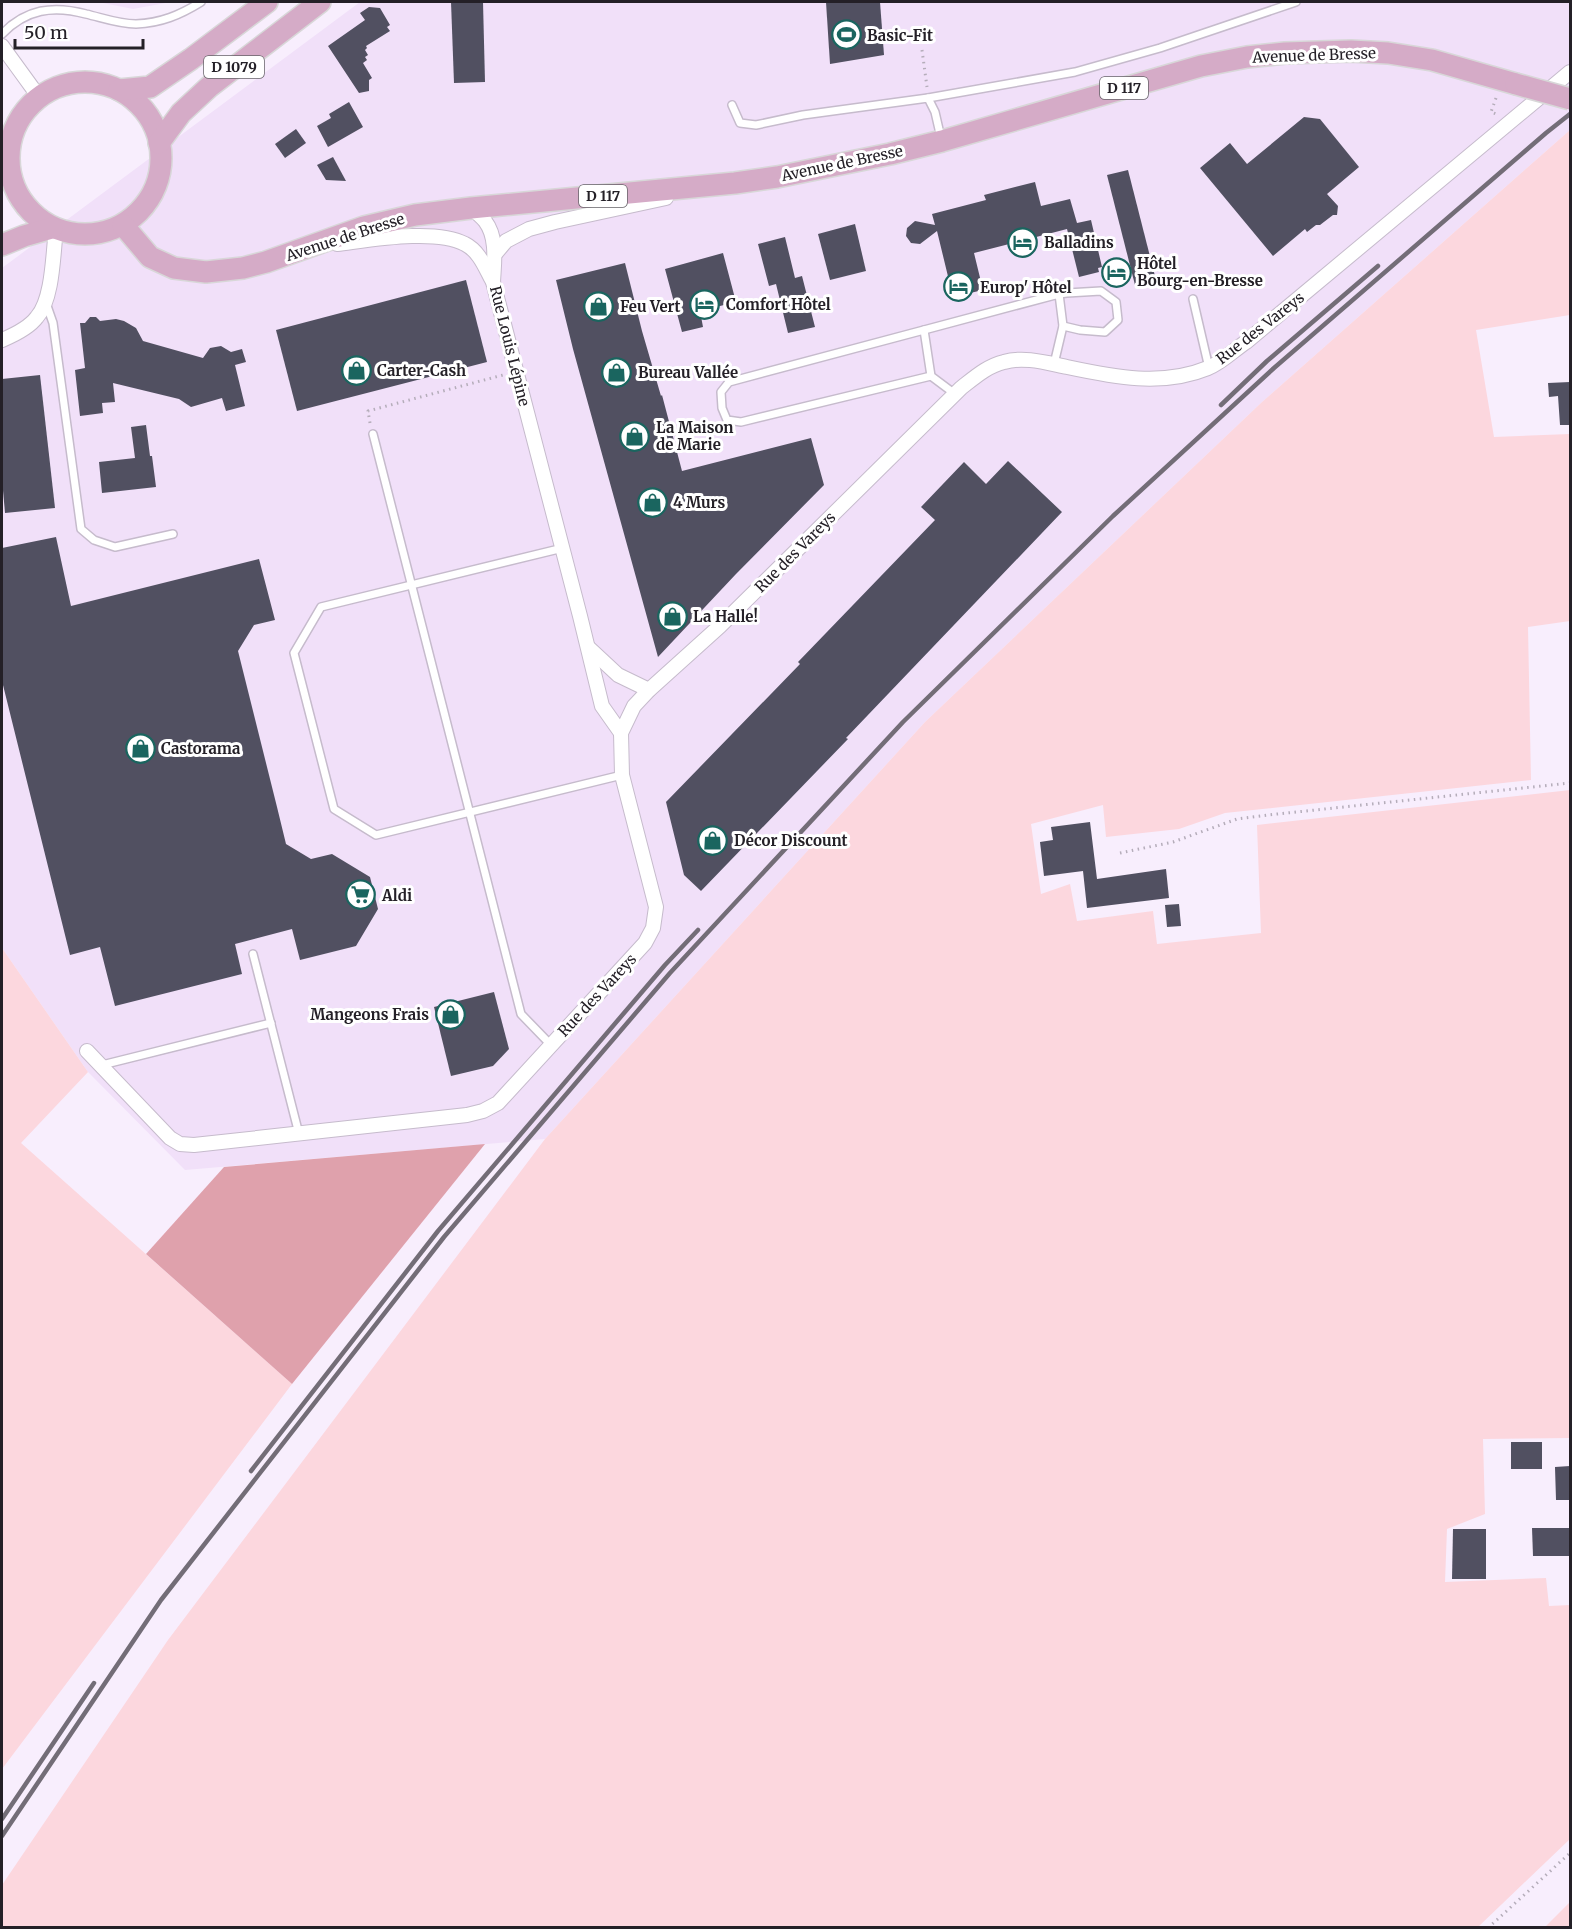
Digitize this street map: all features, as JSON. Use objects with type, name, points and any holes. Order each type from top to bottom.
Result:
[{"type":"main road","name":"D 1079","points":[[119,90],[150,87],[267,2]]},
{"type":"main road","name":"D 1079","points":[[159,143],[181,113],[208,87],[320,2]]},
{"type":"main road","name":"Avenue de Bresse","points":[[123,225],[150,257],[174,267],[206,272],[243,268],[389,220],[415,215],[735,183],[777,177],[879,156],[942,141],[1201,66],[1247,57],[1351,51],[1388,53],[1432,60],[1570,99]]},
{"type":"main road","points":[[78,82],[99,83],[119,90],[138,103],[145,112],[152,122],[159,143],[161,162],[158,181],[150,198],[138,213],[123,225],[107,232],[90,235],[72,234],[54,228],[31,213],[5,175],[14,129],[24,111],[39,97],[57,87],[78,82]]},
{"type":"main road","points":[[2,245],[54,228]]},
{"type":"street","points":[[2,46],[39,97]]},
{"type":"street","name":"Rue des Vareys","points":[[87,1051],[170,1138],[180,1144],[194,1145],[467,1115],[483,1111],[498,1103],[645,943],[653,928],[656,907],[622,775],[621,733],[634,706],[720,626],[955,394],[989,367],[1005,361],[1022,359],[1114,377],[1151,380],[1209,368],[1246,342],[1570,72]]},
{"type":"street","points":[[495,254],[506,241],[529,230],[555,222],[735,183]]},
{"type":"street","name":"Rue Louis Lépine","points":[[471,208],[486,222],[491,234],[495,254],[493,282],[589,648],[602,706],[621,733]]},
{"type":"street","points":[[2,340],[14,335],[38,317],[50,288],[54,228]]},
{"type":"street","points":[[294,253],[335,244],[378,239],[446,237],[465,244],[481,258],[493,282]]},
{"type":"street","points":[[589,648],[618,675],[649,690]]},
{"type":"lane","points":[[2,34],[9,26],[29,13],[59,8],[85,13],[108,21],[135,24],[163,21],[201,2]]},
{"type":"lane","points":[[732,105],[740,123],[756,125],[1075,72],[1160,48],[1296,2]]},
{"type":"lane","points":[[928,98],[935,112],[942,141]]},
{"type":"lane","points":[[931,375],[741,422],[727,420],[722,408],[721,392],[729,382],[1067,292],[1101,291],[1116,302],[1118,320],[1105,332],[1063,326]]},
{"type":"lane","points":[[1054,364],[1063,326],[1059,294]]},
{"type":"lane","points":[[1193,299],[1209,368]]},
{"type":"lane","points":[[45,300],[53,323],[81,529],[94,540],[115,547],[173,534]]},
{"type":"lane","points":[[924,330],[931,375],[955,394]]},
{"type":"lane","points":[[373,434],[521,1014],[551,1045]]},
{"type":"lane","points":[[563,548],[321,607],[294,653],[331,800],[334,809],[376,835],[622,775]]},
{"type":"lane","points":[[254,954],[299,1134]]},
{"type":"lane","points":[[101,1066],[271,1023]]},
{"type":"path","points":[[922,50],[928,98]]},
{"type":"path","points":[[1508,82],[1491,112],[1511,121]]},
{"type":"path","points":[[373,434],[368,411],[516,371]]},
{"type":"path","points":[[1120,853],[1173,842],[1237,819],[1570,783]]},
{"type":"path","points":[[1488,1928],[1570,1853]]},
{"type":"shaded area","points":[[98,2],[171,2],[133,9]]},
{"type":"shaded area","points":[[360,2],[1570,2],[1570,130],[1262,402],[925,722],[545,1139],[185,1170],[88,1072],[2,948],[2,268]]},
{"type":"shaded area","points":[[1570,130],[1570,315],[1476,330],[1494,437],[1570,434],[1570,621],[1528,627],[1531,780],[1225,813],[1179,829],[1106,837],[1103,805],[1031,824],[1041,894],[1070,884],[1077,921],[1153,911],[1157,944],[1261,933],[1257,825],[1570,790],[1570,1438],[1483,1439],[1485,1514],[1447,1529],[1445,1582],[1546,1578],[1549,1606],[1570,1605],[1570,1839],[1478,1927],[2,1927],[2,1885],[168,1640],[545,1139],[925,722],[1262,402]]},
{"type":"shaded area","points":[[2,948],[88,1072],[21,1143],[292,1384],[2,1769]]},
{"type":"shaded area","points":[[485,1144],[292,1384],[146,1254],[224,1167]]},
{"type":"shaded area","points":[[1570,1902],[1570,1927],[1545,1927]]},
{"type":"building","points":[[451,2],[483,2],[485,82],[454,83]]},
{"type":"building","points":[[826,2],[880,2],[884,55],[830,64]]},
{"type":"building","points":[[369,7],[380,8],[390,25],[387,27],[390,31],[366,46],[365,50],[368,55],[365,57],[367,60],[363,63],[372,78],[369,80],[369,91],[359,93],[328,46],[365,20],[360,13]]},
{"type":"building","points":[[349,102],[363,127],[328,147],[317,126],[331,118],[329,114]]},
{"type":"building","points":[[1304,117],[1320,119],[1359,167],[1327,194],[1338,206],[1337,215],[1333,215],[1307,232],[1305,229],[1273,256],[1200,168],[1230,143],[1247,164]]},
{"type":"building","points":[[296,129],[306,143],[285,158],[275,144]]},
{"type":"building","points":[[333,157],[346,181],[326,180],[317,165]]},
{"type":"building","points":[[1128,170],[1156,280],[1135,285],[1107,175]]},
{"type":"building","points":[[1035,182],[1041,206],[1070,199],[1077,223],[1091,220],[1102,267],[1098,268],[1099,272],[1079,277],[1067,229],[974,253],[983,290],[953,297],[937,231],[920,244],[911,243],[906,236],[907,228],[915,221],[935,225],[932,214],[986,200],[984,195]]},
{"type":"building","points":[[855,224],[866,271],[830,280],[818,234]]},
{"type":"building","points":[[785,237],[795,278],[802,276],[815,327],[788,333],[776,284],[769,286],[758,244]]},
{"type":"building","points":[[723,253],[736,302],[700,311],[703,327],[682,332],[665,269]]},
{"type":"building","points":[[625,263],[682,471],[811,438],[824,485],[658,657],[556,280]]},
{"type":"building","points":[[466,280],[487,362],[297,411],[276,330]]},
{"type":"building","points":[[90,317],[96,317],[100,321],[116,319],[124,321],[136,328],[143,341],[203,358],[210,348],[221,346],[231,352],[242,349],[246,362],[235,365],[245,406],[226,411],[222,398],[191,407],[179,399],[113,383],[115,402],[102,403],[103,413],[80,416],[75,370],[85,368],[80,323],[85,323]]},
{"type":"building","points":[[40,375],[55,508],[5,513],[2,479],[2,379]]},
{"type":"building","points":[[1570,382],[1570,425],[1560,425],[1558,396],[1549,397],[1548,383]]},
{"type":"building","points":[[146,425],[156,487],[102,493],[99,462],[135,458],[131,427]]},
{"type":"building","points":[[1008,461],[1062,512],[701,891],[684,875],[666,802],[935,520],[921,507],[964,462],[986,484]]},
{"type":"building","name":"Castorama","points":[[56,537],[71,606],[259,559],[275,620],[254,625],[238,651],[286,844],[311,859],[332,854],[370,877],[378,909],[356,946],[300,960],[292,929],[235,944],[242,974],[115,1006],[100,947],[70,955],[2,681],[2,548]]},
{"type":"building","points":[[1090,822],[1097,879],[1166,869],[1169,898],[1087,908],[1083,871],[1044,876],[1040,842],[1053,840],[1051,827]]},
{"type":"building","points":[[1179,904],[1181,926],[1167,927],[1165,905]]},
{"type":"building","points":[[494,992],[509,1049],[493,1066],[451,1076],[434,1007]]},
{"type":"building","points":[[1511,1442],[1542,1442],[1542,1469],[1511,1469]]},
{"type":"building","points":[[1570,1466],[1570,1500],[1556,1500],[1555,1467]]},
{"type":"building","points":[[1532,1528],[1570,1528],[1570,1556],[1533,1556]]},
{"type":"building","points":[[1453,1529],[1486,1529],[1486,1579],[1452,1579]]},
{"type":"railway","points":[[2,1836],[161,1600],[444,1237],[670,973],[903,722],[1113,516],[1274,368],[1570,114]]},
{"type":"railway","points":[[1221,405],[1267,361],[1378,266]]},
{"type":"railway","points":[[251,1471],[438,1231],[665,965],[698,930]]},
{"type":"railway","points":[[2,1819],[94,1683]]},
{"type":"place","name":"Basic-Fit","points":[[846,35]]},
{"type":"place","name":"Balladins","points":[[1023,242]]},
{"type":"place","name":"Hôtel Bourg-en-Bresse","points":[[1116,272]]},
{"type":"place","name":"Europ' Hôtel","points":[[959,287]]},
{"type":"place","name":"Comfort Hôtel","points":[[705,304]]},
{"type":"place","name":"Feu Vert","points":[[599,306]]},
{"type":"place","name":"Carter-Cash","points":[[356,370]]},
{"type":"place","name":"Bureau Vallée","points":[[617,372]]},
{"type":"place","name":"La Maison de Marie","points":[[635,436]]},
{"type":"place","name":"4 Murs","points":[[652,502]]},
{"type":"place","name":"La Halle!","points":[[672,616]]},
{"type":"place","name":"Castorama","points":[[140,748]]},
{"type":"place","name":"Décor Discount","points":[[713,840]]},
{"type":"place","name":"Aldi","points":[[361,895]]},
{"type":"place","name":"Mangeons Frais","points":[[450,1014]]}]
